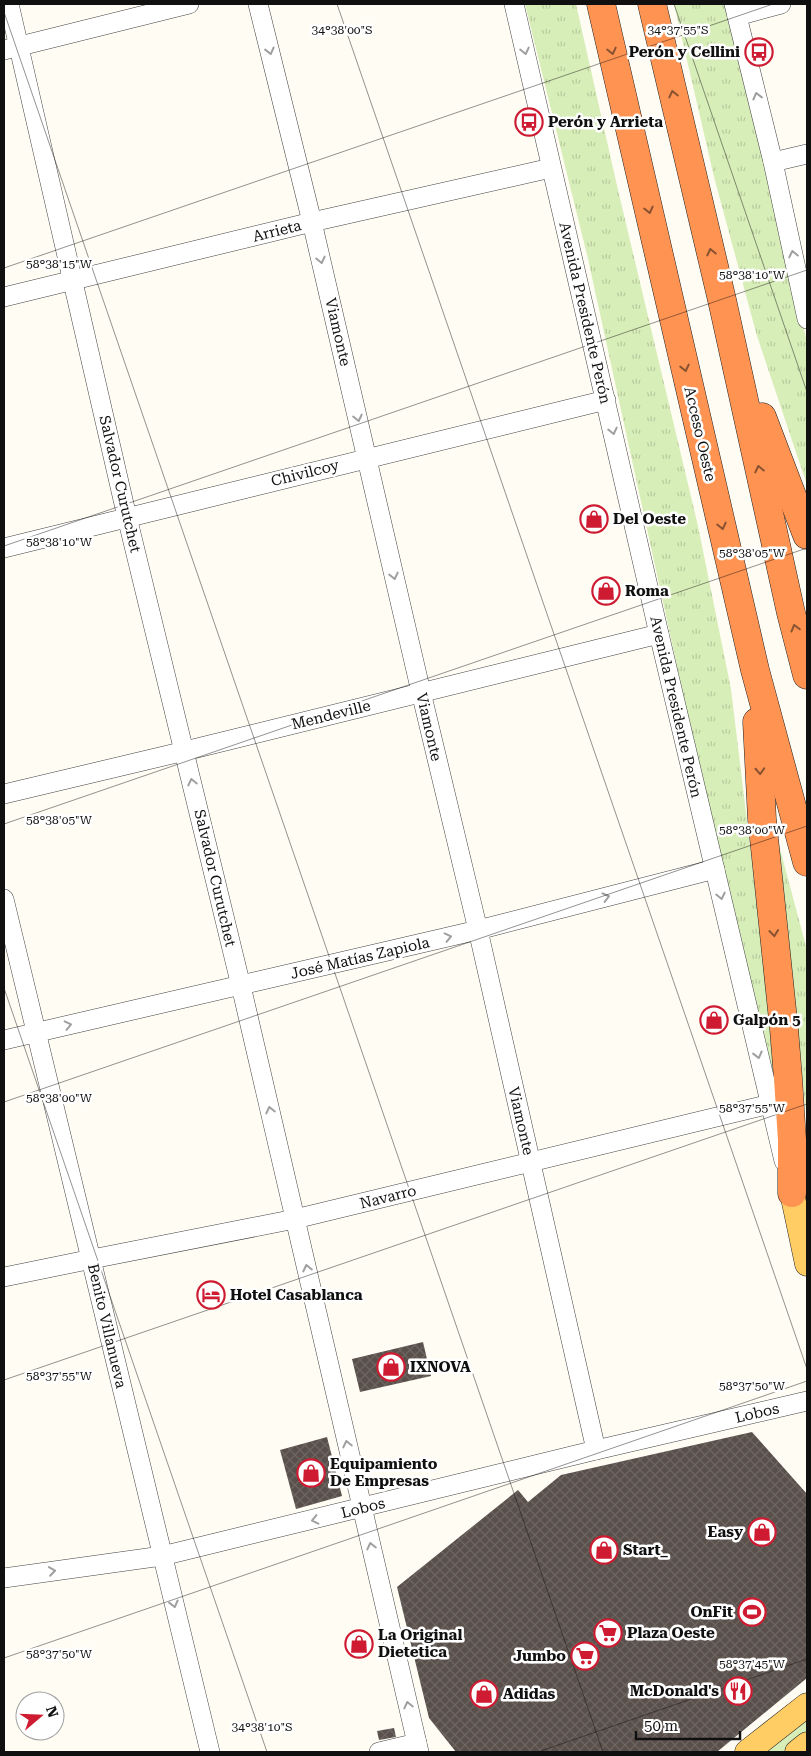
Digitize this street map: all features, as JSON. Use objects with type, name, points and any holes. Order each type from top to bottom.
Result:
[{"type":"highway","name":"Acceso Oeste","points":[[601,4],[755,670],[807,862]]},
{"type":"highway","points":[[652,4],[722,300],[791,613],[807,675]]},
{"type":"highway","points":[[722,300],[770,440],[807,535]]},
{"type":"highway","points":[[755,670],[762,819],[788,1068],[792,1140],[792,1194]]},
{"type":"main road","name":"Avenida Presidente Perón","points":[[792,1194],[807,1264]]},
{"type":"main road","points":[[747,1752],[807,1705]]},
{"type":"main road","points":[[797,1752],[807,1744]]},
{"type":"street","name":"Salvador Curutchet","points":[[9,4],[12,48],[74,281],[127,517],[241,986],[418,1748]]},
{"type":"street","points":[[12,48],[189,4]]},
{"type":"street","name":"Viamonte","points":[[258,4],[312,222],[478,930],[596,1450]]},
{"type":"street","name":"Avenida Presidente Perón","points":[[514,4],[659,634],[792,1194]]},
{"type":"street","points":[[781,4],[736,10],[773,162],[807,319]]},
{"type":"street","points":[[773,162],[807,154]]},
{"type":"street","name":"Arrieta","points":[[4,297],[312,222],[551,168]]},
{"type":"street","name":"Chivilcoy","points":[[4,548],[606,400]]},
{"type":"street","name":"Mendeville","points":[[4,794],[659,634]]},
{"type":"street","name":"José Matías Zapiola","points":[[4,1040],[478,930],[715,869]]},
{"type":"street","name":"Benito Villanueva","points":[[4,899],[210,1752]]},
{"type":"street","name":"Navarro","points":[[4,1278],[295,1219],[770,1104]]},
{"type":"street","name":"Lobos","points":[[4,1578],[162,1556],[596,1450],[807,1401]]},
{"type":"street","points":[[379,1752],[418,1748]]},
{"type":"green space","points":[[525,4],[576,4],[698,526],[731,689],[777,1068],[775,1077],[772,1078],[689,721],[588,259]]},
{"type":"green space","points":[[674,4],[728,4],[807,342],[807,485],[757,336],[714,177]]},
{"type":"green space","points":[[771,815],[807,950],[807,1120]]},
{"type":"green space","points":[[807,1717],[807,1732],[782,1752],[763,1752]]},
{"type":"building","name":"IXNOVA","points":[[423,1342],[431,1376],[360,1392],[352,1359]]},
{"type":"building","name":"Plaza Oeste","points":[[752,1432],[807,1494],[807,1678],[717,1752],[456,1752],[429,1718],[397,1587],[518,1490],[528,1502],[561,1475]]},
{"type":"building","name":"Equipamiento De Empresas","points":[[327,1437],[342,1496],[296,1509],[280,1450]]},
{"type":"building","name":"La Original Dietetica","points":[[366,1635],[369,1649],[353,1653],[350,1639]]},
{"type":"building","points":[[394,1728],[396,1737],[379,1740],[377,1731]]},
{"type":"place","name":"Perón y Cellini","points":[[759,52]]},
{"type":"place","name":"Perón y Arrieta","points":[[529,122]]},
{"type":"place","name":"Del Oeste","points":[[594,519]]},
{"type":"place","name":"Roma","points":[[606,591]]},
{"type":"place","name":"Galpón 5","points":[[714,1020]]},
{"type":"place","name":"Hotel Casablanca","points":[[211,1295]]},
{"type":"place","name":"IXNOVA","points":[[391,1367]]},
{"type":"place","name":"Equipamiento De Empresas","points":[[311,1473]]},
{"type":"place","name":"Easy","points":[[762,1532]]},
{"type":"place","name":"Start_","points":[[604,1550]]},
{"type":"place","name":"OnFit","points":[[752,1612]]},
{"type":"place","name":"Plaza Oeste","points":[[608,1633]]},
{"type":"place","name":"La Original Dietetica","points":[[359,1644]]},
{"type":"place","name":"Jumbo","points":[[585,1656]]},
{"type":"place","name":"McDonald's","points":[[738,1691]]},
{"type":"place","name":"Adidas","points":[[484,1694]]}]
